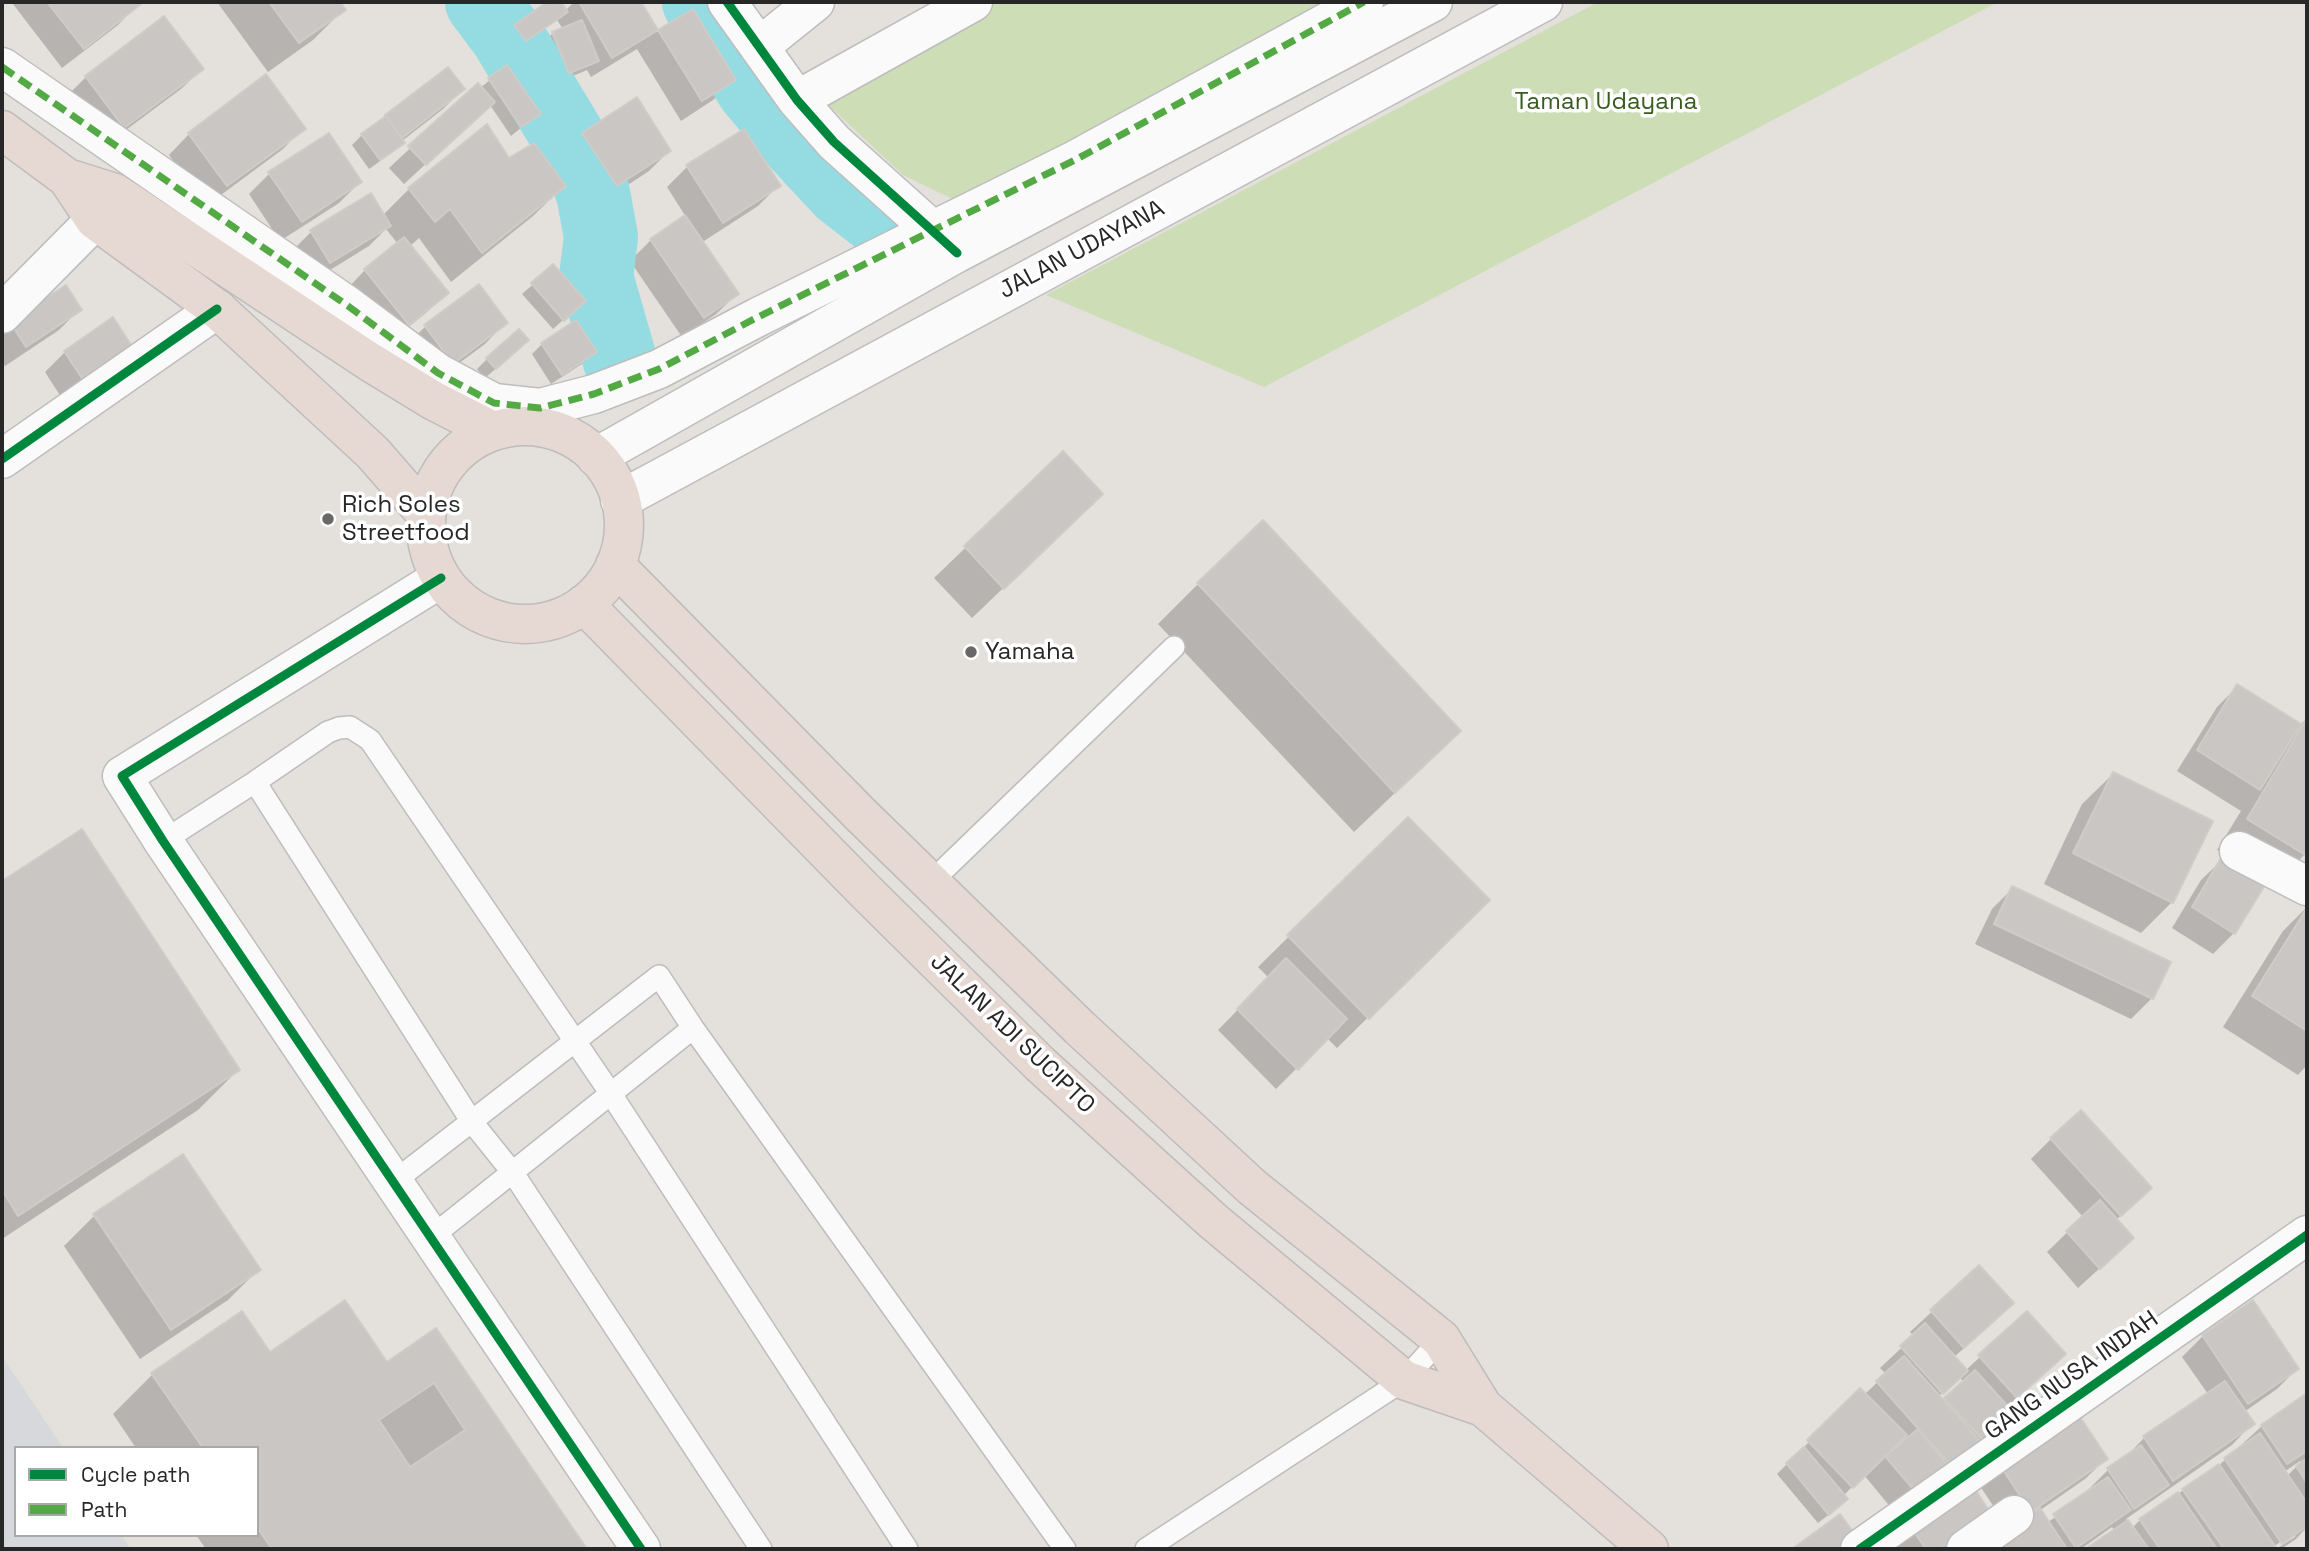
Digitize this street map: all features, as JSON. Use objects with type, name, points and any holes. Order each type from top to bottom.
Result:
[{"type":"highway","points":[[2,130],[105,206],[434,401],[493,430]]},
{"type":"highway","points":[[105,206],[373,453],[426,514]]},
{"type":"highway","points":[[525,425],[556,430],[596,457],[607,470],[620,500],[623,533],[615,565],[597,594],[570,613],[539,623],[507,622],[484,615],[463,602],[441,578],[428,547],[426,514],[435,483],[443,468],[465,445],[493,430],[525,425]]},
{"type":"highway","name":"JALAN ADI SUCIPTO","points":[[615,565],[930,883],[1080,1028],[1252,1187],[1441,1339],[1483,1407],[1649,1549]]},
{"type":"highway","name":"JALAN ADI SUCIPTO","points":[[584,604],[866,892],[1040,1064],[1213,1221],[1404,1380],[1483,1407]]},
{"type":"street","points":[[727,2],[797,100],[834,142],[944,241]]},
{"type":"street","points":[[759,47],[815,2]]},
{"type":"street","points":[[797,100],[973,2]]},
{"type":"street","points":[[596,457],[1077,159],[1364,2]]},
{"type":"street","points":[[2,67],[348,306],[438,373],[494,403],[540,408],[594,394],[659,369],[758,317],[944,241],[1433,2]]},
{"type":"street","name":"JALAN UDAYANA","points":[[620,500],[1544,2]]},
{"type":"street","points":[[2,314],[105,206]]},
{"type":"street","points":[[2,459],[217,309]]},
{"type":"street","points":[[441,578],[122,776],[392,1183],[641,1549]]},
{"type":"street","points":[[2239,851],[2307,886]]},
{"type":"street","name":"GANG NUSA INDAH","points":[[1860,1549],[2307,1236]]},
{"type":"street","points":[[1966,1549],[2014,1515]]},
{"type":"lane","points":[[930,883],[1174,647]]},
{"type":"lane","points":[[163,841],[339,727],[350,727],[370,740],[611,1094],[907,1549]]},
{"type":"lane","points":[[255,782],[472,1122],[513,1173],[761,1549]]},
{"type":"lane","points":[[392,1183],[659,976],[693,1028],[1065,1549]]},
{"type":"lane","points":[[430,1238],[693,1028]]},
{"type":"lane","points":[[1146,1549],[1404,1380],[1441,1339]]},
{"type":"shaded area","points":[[2,1356],[62,1446],[14,1446],[14,1537],[122,1537],[131,1549],[2,1549]]},
{"type":"green space","points":[[995,2],[1349,2],[967,206],[903,175],[819,96]]},
{"type":"green space","name":"Taman Udayana","points":[[1598,2],[1998,2],[1264,387],[1046,295]]},
{"type":"building","points":[[47,2],[139,2],[141,4],[84,49]]},
{"type":"building","points":[[269,2],[340,2],[346,10],[299,43]]},
{"type":"building","points":[[547,2],[561,2],[568,12],[526,41],[514,25]]},
{"type":"building","points":[[579,2],[641,2],[658,30],[612,58]]},
{"type":"building","points":[[693,9],[736,80],[702,101],[658,30]]},
{"type":"building","points":[[164,16],[204,69],[124,128],[85,76]]},
{"type":"building","points":[[582,20],[599,61],[569,73],[552,32]]},
{"type":"building","points":[[507,65],[541,114],[521,127],[488,78]]},
{"type":"building","points":[[448,67],[465,89],[402,138],[385,115]]},
{"type":"building","points":[[266,74],[306,129],[227,186],[188,133]]},
{"type":"building","points":[[478,83],[495,102],[426,165],[408,146]]},
{"type":"building","points":[[637,97],[671,151],[617,186],[582,133]]},
{"type":"building","points":[[386,116],[405,143],[380,160],[361,134]]},
{"type":"building","points":[[487,124],[509,158],[534,143],[566,186],[482,253],[450,209],[435,222],[408,188]]},
{"type":"building","points":[[744,129],[781,186],[723,223],[686,165]]},
{"type":"building","points":[[329,133],[362,182],[302,222],[268,172]]},
{"type":"building","points":[[371,193],[391,226],[330,263],[310,230]]},
{"type":"building","points":[[685,215],[739,294],[704,318],[650,239]]},
{"type":"building","points":[[404,237],[449,293],[409,325],[364,269]]},
{"type":"building","points":[[553,264],[586,301],[564,321],[531,283]]},
{"type":"building","points":[[479,284],[508,323],[453,364],[424,325]]},
{"type":"building","points":[[66,285],[82,310],[26,347],[10,322]]},
{"type":"building","points":[[113,317],[133,348],[84,381],[64,351]]},
{"type":"building","points":[[576,320],[597,352],[562,375],[541,343]]},
{"type":"building","points":[[519,329],[529,340],[496,369],[486,358]]},
{"type":"building","points":[[1063,451],[1103,494],[1004,589],[964,546]]},
{"type":"building","points":[[1263,520],[1461,731],[1395,793],[1197,583]]},
{"type":"building","points":[[2237,684],[2301,724],[2260,790],[2197,750]]},
{"type":"building","points":[[2307,718],[2307,856],[2247,819]]},
{"type":"building","points":[[2113,772],[2213,821],[2173,903],[2073,853]]},
{"type":"building","points":[[1408,817],[1490,900],[1369,1019],[1287,935]]},
{"type":"building","points":[[82,829],[240,1070],[18,1216],[2,1190],[2,881]]},
{"type":"building","points":[[2221,858],[2265,885],[2235,934],[2192,907]]},
{"type":"building","points":[[2012,886],[2171,962],[2153,999],[1994,924]]},
{"type":"building","points":[[2307,908],[2307,1031],[2252,996]]},
{"type":"building","points":[[1286,958],[1347,1019],[1298,1070],[1237,1009]]},
{"type":"building","points":[[2081,1110],[2152,1188],[2121,1216],[2050,1138]]},
{"type":"building","points":[[183,1154],[261,1270],[171,1330],[93,1214]]},
{"type":"building","points":[[2100,1200],[2134,1238],[2100,1269],[2066,1231]]},
{"type":"building","points":[[1979,1265],[2014,1303],[1964,1348],[1930,1310]]},
{"type":"building","points":[[345,1300],[387,1362],[436,1328],[587,1549],[272,1549],[259,1530],[259,1446],[202,1446],[151,1373],[242,1311],[270,1352]]},
{"type":"building","points":[[2253,1300],[2299,1369],[2248,1404],[2202,1335]]},
{"type":"building","points":[[2027,1311],[2066,1354],[2017,1398],[1978,1355]]},
{"type":"building","points":[[1925,1323],[1968,1371],[1943,1394],[1900,1346]]},
{"type":"building","points":[[1904,1356],[1982,1443],[1954,1469],[1876,1381]]},
{"type":"building","points":[[1975,1370],[2013,1412],[1983,1440],[1944,1398]]},
{"type":"building","points":[[2225,1381],[2255,1424],[2173,1481],[2143,1436]]},
{"type":"building","points":[[434,1383],[465,1430],[410,1467],[379,1420]]},
{"type":"building","points":[[1860,1388],[1907,1435],[1853,1488],[1807,1440]]},
{"type":"building","points":[[2307,1393],[2307,1451],[2287,1464],[2261,1425]]},
{"type":"building","points":[[2074,1408],[2108,1459],[2031,1512],[1997,1461]]},
{"type":"building","points":[[1918,1429],[1956,1476],[1924,1502],[1885,1456]]},
{"type":"building","points":[[2260,1433],[2307,1503],[2307,1526],[2282,1544],[2224,1458]]},
{"type":"building","points":[[2141,1445],[2169,1485],[2134,1509],[2107,1468]]},
{"type":"building","points":[[1804,1447],[1848,1499],[1829,1515],[1786,1463]]},
{"type":"building","points":[[2307,1458],[2307,1483],[2296,1466]]},
{"type":"building","points":[[2219,1464],[2277,1549],[2224,1549],[2182,1489]]},
{"type":"building","points":[[2108,1477],[2131,1510],[2076,1548],[2053,1514]]},
{"type":"building","points":[[1971,1483],[1991,1514],[1939,1549],[1926,1549],[1910,1526]]},
{"type":"building","points":[[2178,1492],[2217,1549],[2160,1549],[2139,1519]]},
{"type":"building","points":[[2040,1508],[2067,1549],[1979,1549]]},
{"type":"building","points":[[1840,1514],[1859,1540],[1845,1549],[1792,1549]]},
{"type":"building","points":[[2128,1520],[2149,1549],[2085,1549]]},
{"type":"waterway","points":[[482,2],[506,34],[576,150],[593,193],[601,237],[596,277],[621,364]]},
{"type":"waterway","points":[[699,2],[752,87],[801,146],[842,190],[893,230]]},
{"type":"marked path","points":[[2,67],[348,306],[438,373],[494,403],[540,408],[594,394],[659,369],[1077,159],[1364,2]]},
{"type":"cycle path","points":[[727,2],[797,100],[834,142],[957,253]]},
{"type":"cycle path","points":[[2,459],[217,309]]},
{"type":"cycle path","points":[[441,578],[122,776],[163,841],[641,1549]]},
{"type":"cycle path","points":[[1860,1549],[2307,1235]]},
{"type":"place","name":"Rich Soles Streetfood","points":[[328,519]]},
{"type":"place","name":"Yamaha","points":[[971,652]]}]
